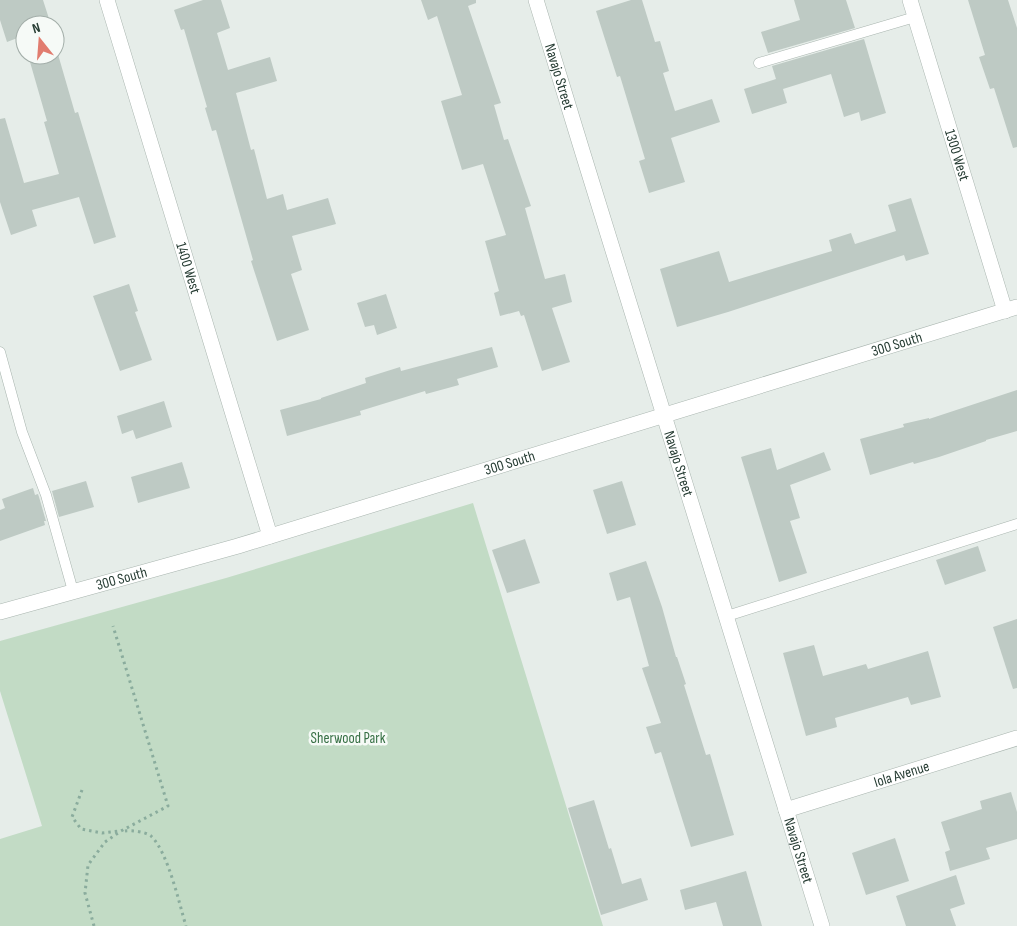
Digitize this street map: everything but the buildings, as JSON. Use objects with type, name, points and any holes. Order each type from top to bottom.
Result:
[{"type":"street","name":"1400 West","points":[[106,0],[270,536]]},
{"type":"street","name":"Navajo Street","points":[[536,0],[650,377],[664,415],[727,616],[822,926]]},
{"type":"street","name":"1300 West","points":[[910,0],[1011,309]]},
{"type":"street","name":"300 South","points":[[0,612],[270,536],[1011,309]]},
{"type":"street","name":"Iola Avenue","points":[[786,810],[1017,738]]},
{"type":"lane","points":[[759,63],[915,17]]},
{"type":"lane","points":[[0,352],[22,432],[46,495],[73,591]]},
{"type":"lane","points":[[727,616],[1017,524]]},
{"type":"path","points":[[94,926],[85,893],[88,865],[105,842],[121,831],[168,806],[113,626]]},
{"type":"path","points":[[82,790],[72,817],[81,830],[102,833],[131,830],[150,835],[164,854],[186,926]]},
{"type":"green space","name":"Sherwood Park","points":[[473,503],[603,926],[0,926],[0,839],[42,826],[0,691],[0,641],[226,578]]}]
